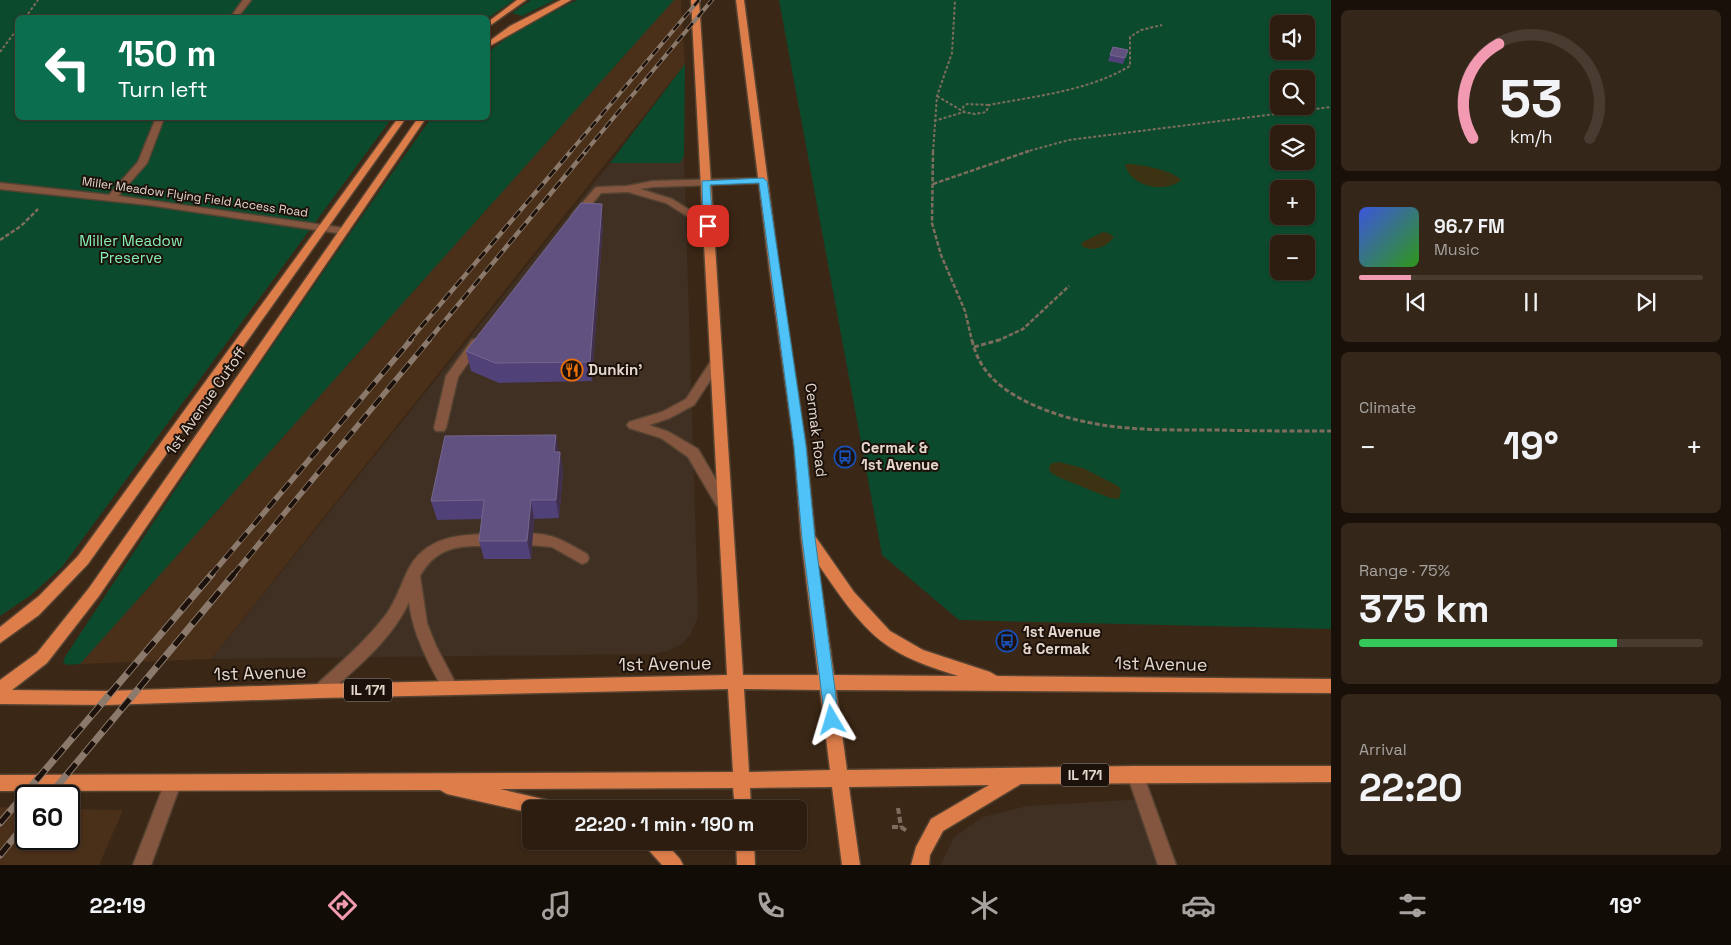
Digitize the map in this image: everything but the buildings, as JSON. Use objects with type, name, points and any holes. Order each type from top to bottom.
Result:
[{"type":"main road","points":[[490,24],[522,0]]},
{"type":"main road","points":[[490,44],[513,28],[567,0]]},
{"type":"main road","points":[[695,0],[715,364],[743,800]]},
{"type":"main road","name":"Cermak Road","points":[[740,0],[800,446],[808,538],[851,865]]},
{"type":"main road","name":"1st Avenue Cutoff","points":[[0,636],[32,613],[59,589],[83,560],[401,120]]},
{"type":"main road","name":"1st Avenue Cutoff","points":[[0,688],[42,658],[94,592],[421,120]]},
{"type":"main road","points":[[808,538],[868,620],[884,635],[898,645],[916,653],[1000,683]]},
{"type":"main road","name":"1st Avenue","points":[[0,697],[114,698],[320,690],[735,682],[1331,686]]},
{"type":"main road","name":"IL 171","points":[[0,783],[742,780],[1136,774],[1331,774]]},
{"type":"main road","points":[[920,865],[922,853],[937,825],[1019,776]]},
{"type":"main road","points":[[422,781],[522,803]]},
{"type":"main road","points":[[660,850],[674,865]]},
{"type":"main road","points":[[745,850],[746,865]]},
{"type":"lane","points":[[234,15],[247,0]]},
{"type":"lane","points":[[112,197],[142,163],[159,120]]},
{"type":"lane","points":[[573,221],[598,190],[627,189],[653,184],[763,181]]},
{"type":"lane","name":"Miller Meadow Flying Field Access Road","points":[[0,186],[112,197],[344,231]]},
{"type":"lane","points":[[627,189],[669,201],[708,226]]},
{"type":"lane","points":[[440,428],[452,376],[481,337]]},
{"type":"lane","points":[[715,364],[690,402],[666,415],[633,425],[665,435],[693,453],[724,504]]},
{"type":"lane","points":[[320,690],[371,644],[392,619],[400,606],[414,572],[427,553],[456,540],[543,539],[555,542],[582,558]]},
{"type":"lane","points":[[414,572],[418,619],[427,644],[450,688]]},
{"type":"lane","points":[[1136,774],[1167,865]]},
{"type":"lane","points":[[142,865],[173,783]]},
{"type":"path","points":[[27,15],[38,0]]},
{"type":"path","points":[[954,0],[955,24],[952,53],[937,96],[934,121],[932,223],[941,254],[968,318],[974,347],[983,369],[992,380],[1011,394],[1040,408],[1073,420],[1108,427],[1159,430],[1331,431]]},
{"type":"path","points":[[964,112],[963,107],[967,104],[989,105],[1050,93],[1115,76],[1130,66],[1130,37],[1141,30],[1162,25]]},
{"type":"path","points":[[0,52],[15,32]]},
{"type":"path","points":[[937,96],[964,112],[975,114],[986,112],[989,105]]},
{"type":"path","points":[[932,184],[1035,149],[1069,140],[1331,107]]},
{"type":"path","points":[[934,121],[964,112]]},
{"type":"path","points":[[0,240],[14,233],[32,217],[54,191]]},
{"type":"path","points":[[974,347],[992,343],[1023,329],[1069,286]]},
{"type":"path","points":[[892,827],[901,827],[898,808]]},
{"type":"shaded area","points":[[674,0],[681,0],[685,64],[211,659],[80,664]]},
{"type":"shaded area","points":[[684,156],[698,609],[697,619],[691,634],[682,644],[668,651],[653,654],[211,659],[610,163],[680,163]]},
{"type":"shaded area","points":[[1144,799],[1167,865],[940,865],[954,837],[983,817],[1027,806]]},
{"type":"shaded area","points":[[0,807],[15,808],[15,850],[80,850],[80,809],[123,810],[99,865],[0,865]]},
{"type":"green space","name":"Miller Meadow Preserve","points":[[0,0],[514,0],[490,17],[490,15],[15,15],[15,120],[391,120],[62,567],[31,595],[0,616]]},
{"type":"green space","points":[[531,0],[555,0],[522,16],[512,13]]},
{"type":"green space","points":[[577,0],[674,0],[80,664],[68,665],[63,663],[109,589],[291,318],[430,120],[490,120],[490,51],[519,29]]},
{"type":"green space","points":[[779,0],[1331,0],[1331,629],[959,620],[882,555]]},
{"type":"green space","points":[[685,64],[684,156],[680,163],[610,163]]},
{"type":"sand","points":[[1125,164],[1155,168],[1181,180],[1166,187],[1149,186],[1134,178],[1128,172]]},
{"type":"sand","points":[[1103,232],[1114,237],[1100,248],[1083,247],[1081,243]]},
{"type":"sand","points":[[1059,462],[1083,468],[1118,486],[1121,490],[1119,499],[1110,498],[1050,472],[1049,467],[1052,463]]},
{"type":"railway","points":[[570,152],[699,0]]},
{"type":"railway","points":[[585,152],[712,0]]},
{"type":"railway","points":[[409,341],[571,151]]},
{"type":"railway","points":[[428,341],[586,151]]},
{"type":"railway","points":[[211,575],[411,340]]},
{"type":"railway","points":[[233,575],[429,340]]},
{"type":"railway","points":[[0,823],[212,574]]},
{"type":"railway","points":[[58,785],[234,574]]},
{"type":"railway","points":[[0,855],[15,837]]},
{"type":"place","name":"Dunkin'","points":[[572,370]]},
{"type":"place","name":"Cermak & 1st Avenue","points":[[845,457]]},
{"type":"place","name":"1st Avenue & Cermak","points":[[1007,641]]},
{"type":"route","points":[[708,226],[705,182],[763,181],[800,446],[808,538],[832,720]]}]
